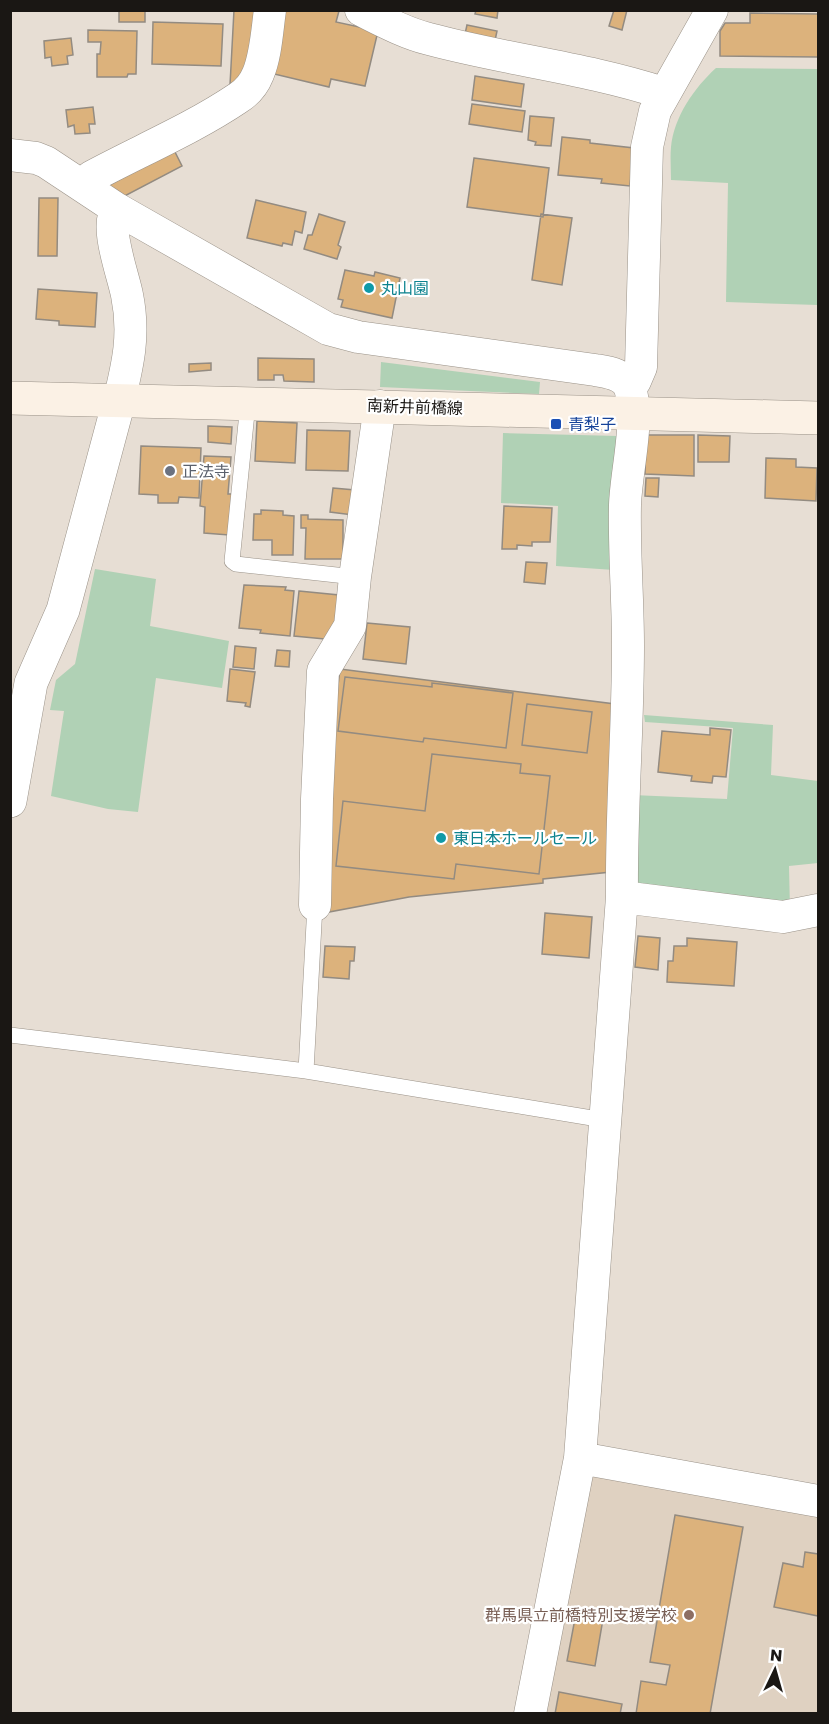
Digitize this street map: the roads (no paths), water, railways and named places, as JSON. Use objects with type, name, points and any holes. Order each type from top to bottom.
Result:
[{"type":"main road","name":"南新井前橋線","points":[[10,398],[380,406],[631,400],[819,418]]},
{"type":"street","points":[[85,187],[91,177],[239,98],[258,75],[270,10]]},
{"type":"street","points":[[361,10],[398,28],[429,39],[602,77],[663,93]]},
{"type":"street","points":[[631,400],[641,359],[647,147],[655,111],[663,93],[712,10]]},
{"type":"street","points":[[10,155],[36,158],[46,162],[117,209],[328,329],[358,337],[613,373],[626,381],[631,400],[632,436],[625,495],[624,561],[628,646],[621,852],[622,897],[580,1458],[530,1713]]},
{"type":"street","points":[[10,801],[32,682],[63,610],[128,368],[131,325],[112,226],[117,209]]},
{"type":"street","points":[[315,905],[323,671],[325,664],[350,626],[380,406]]},
{"type":"street","points":[[622,897],[783,917],[819,910]]},
{"type":"street","points":[[580,1458],[819,1501]]},
{"type":"lane","points":[[248,403],[232,561],[236,564],[355,577]]},
{"type":"lane","points":[[306,1071],[315,905]]},
{"type":"lane","points":[[10,1035],[306,1071],[604,1120]]},
{"type":"place","name":"丸山園","points":[[369,288]]},
{"type":"place","name":"青梨子","points":[[556,424]]},
{"type":"place","name":"正法寺","points":[[170,471]]},
{"type":"place","name":"東日本ホールセール","points":[[441,838]]},
{"type":"place","name":"群馬県立前橋特別支援学校","points":[[689,1615]]}]
